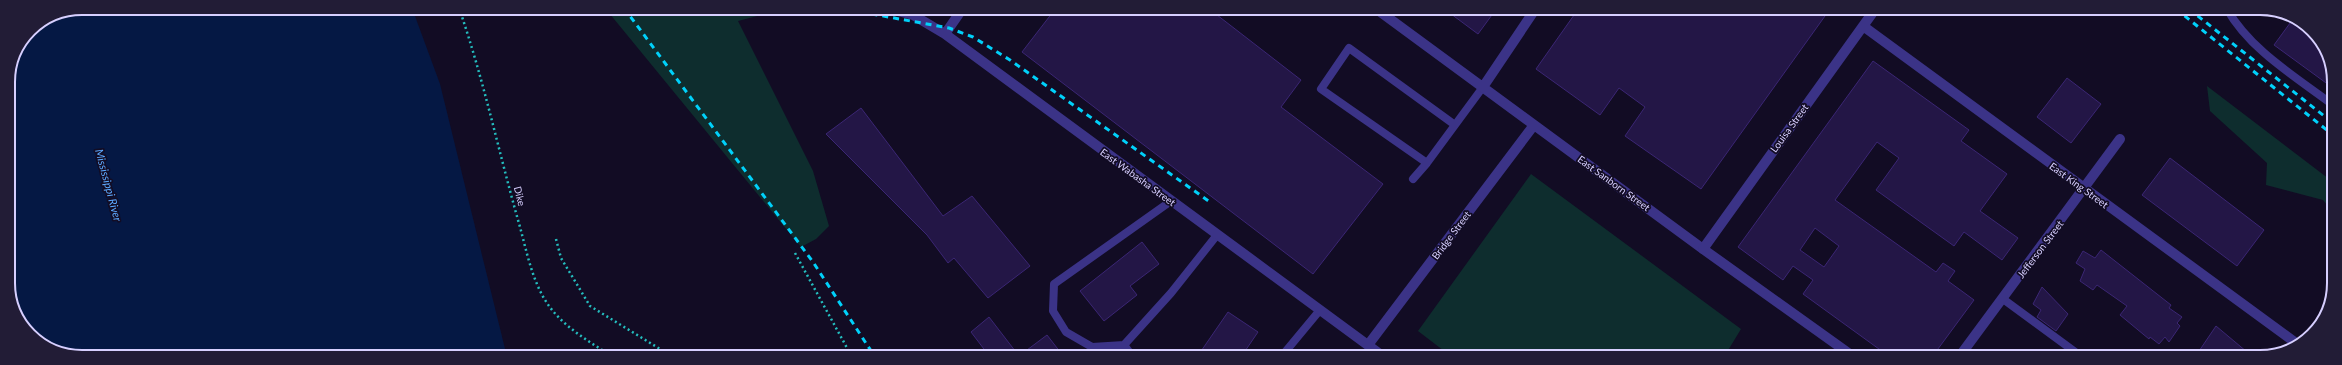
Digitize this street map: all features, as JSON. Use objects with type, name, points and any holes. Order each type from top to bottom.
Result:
[{"type":"street","name":"East Wabasha Street","points":[[913,15],[945,34],[1374,350]]},
{"type":"street","points":[[945,34],[958,15]]},
{"type":"street","name":"East Sanborn Street","points":[[1385,15],[1844,350]]},
{"type":"street","points":[[1483,87],[1531,15]]},
{"type":"street","name":"Louisa Street","points":[[1703,248],[1871,15]]},
{"type":"street","name":"East King Street","points":[[1863,26],[2293,341]]},
{"type":"street","name":"Bridge Street","points":[[1368,346],[1534,125]]},
{"type":"street","name":"Jefferson Street","points":[[1964,350],[2085,189],[2120,139]]},
{"type":"lane","points":[[2231,15],[2237,26],[2268,55],[2327,100]]},
{"type":"lane","points":[[1427,163],[1321,89],[1349,48],[1455,125]]},
{"type":"lane","points":[[1413,178],[1427,163],[1483,87]]},
{"type":"lane","points":[[1171,201],[1054,284],[1054,311],[1066,332],[1092,347],[1124,345],[1170,293],[1217,234]]},
{"type":"lane","points":[[2003,299],[2072,350]]},
{"type":"lane","points":[[1287,350],[1320,310]]},
{"type":"lane","points":[[1124,345],[1128,350]]},
{"type":"path","name":"Dike","points":[[461,15],[485,88],[514,207],[534,277],[548,305],[564,324],[604,350]]},
{"type":"path","points":[[556,239],[561,258],[590,306],[661,350]]},
{"type":"path","points":[[795,253],[848,350]]},
{"type":"green space","points":[[611,15],[761,15],[738,21],[813,171],[829,226],[816,239],[801,247]]},
{"type":"green space","points":[[2207,86],[2327,177],[2327,205],[2323,200],[2266,185],[2267,163],[2210,111]]},
{"type":"green space","points":[[1531,174],[1741,329],[1728,350],[1443,350],[1418,331]]},
{"type":"water","name":"Mississippi River","points":[[82,15],[415,15],[440,84],[505,350],[82,350],[65,348],[45,339],[32,327],[24,316],[16,296],[15,283],[15,82],[16,69],[20,56],[26,45],[45,26],[56,20],[69,16]]},
{"type":"building","points":[[1051,15],[1217,15],[1301,80],[1281,107],[1383,184],[1313,274],[1022,52]]},
{"type":"building","points":[[1452,15],[1492,15],[1478,34]]},
{"type":"building","points":[[1574,15],[1825,16],[1701,189],[1625,136],[1645,107],[1619,88],[1600,115],[1536,69]]},
{"type":"building","points":[[2290,22],[2297,26],[2310,38],[2322,56],[2326,69],[2327,84],[2274,45]]},
{"type":"building","points":[[1873,61],[1969,130],[1961,141],[2007,174],[1980,211],[2018,238],[2002,260],[1964,232],[1954,246],[1876,190],[1899,158],[1877,142],[1835,200],[1936,272],[1943,263],[1955,271],[1948,281],[1974,300],[1937,350],[1880,350],[1803,294],[1813,280],[1793,266],[1783,280],[1738,247]],"holes":[[[1815,228],[1839,246],[1824,267],[1800,250]]]},
{"type":"building","points":[[2067,78],[2101,104],[2071,143],[2037,117]]},
{"type":"building","points":[[861,108],[943,216],[972,196],[1030,266],[988,298],[954,258],[948,263],[927,235],[826,134]]},
{"type":"building","points":[[2170,158],[2264,230],[2237,266],[2142,195]]},
{"type":"building","points":[[1142,242],[1159,264],[1130,286],[1137,295],[1104,321],[1080,291]]},
{"type":"building","points":[[2101,250],[2171,305],[2169,308],[2182,317],[2177,323],[2180,326],[2169,342],[2165,337],[2159,344],[2150,337],[2149,339],[2120,315],[2127,306],[2097,285],[2093,290],[2080,281],[2085,269],[2076,263],[2083,251],[2095,258]]},
{"type":"building","points":[[2042,287],[2068,314],[2056,331],[2037,317],[2041,310],[2033,304]]},
{"type":"building","points":[[1228,312],[1258,332],[1246,350],[1202,350]]},
{"type":"building","points":[[989,317],[1014,350],[985,350],[971,332]]},
{"type":"building","points":[[2216,326],[2245,350],[2200,350]]},
{"type":"building","points":[[1047,335],[1059,350],[1027,350]]},
{"type":"railway","points":[[629,15],[813,262],[870,350]]},
{"type":"railway","points":[[878,15],[949,28],[973,37],[1010,60],[1210,202]]},
{"type":"railway","points":[[2183,15],[2327,130]]},
{"type":"railway","points":[[2197,15],[2327,118]]}]
